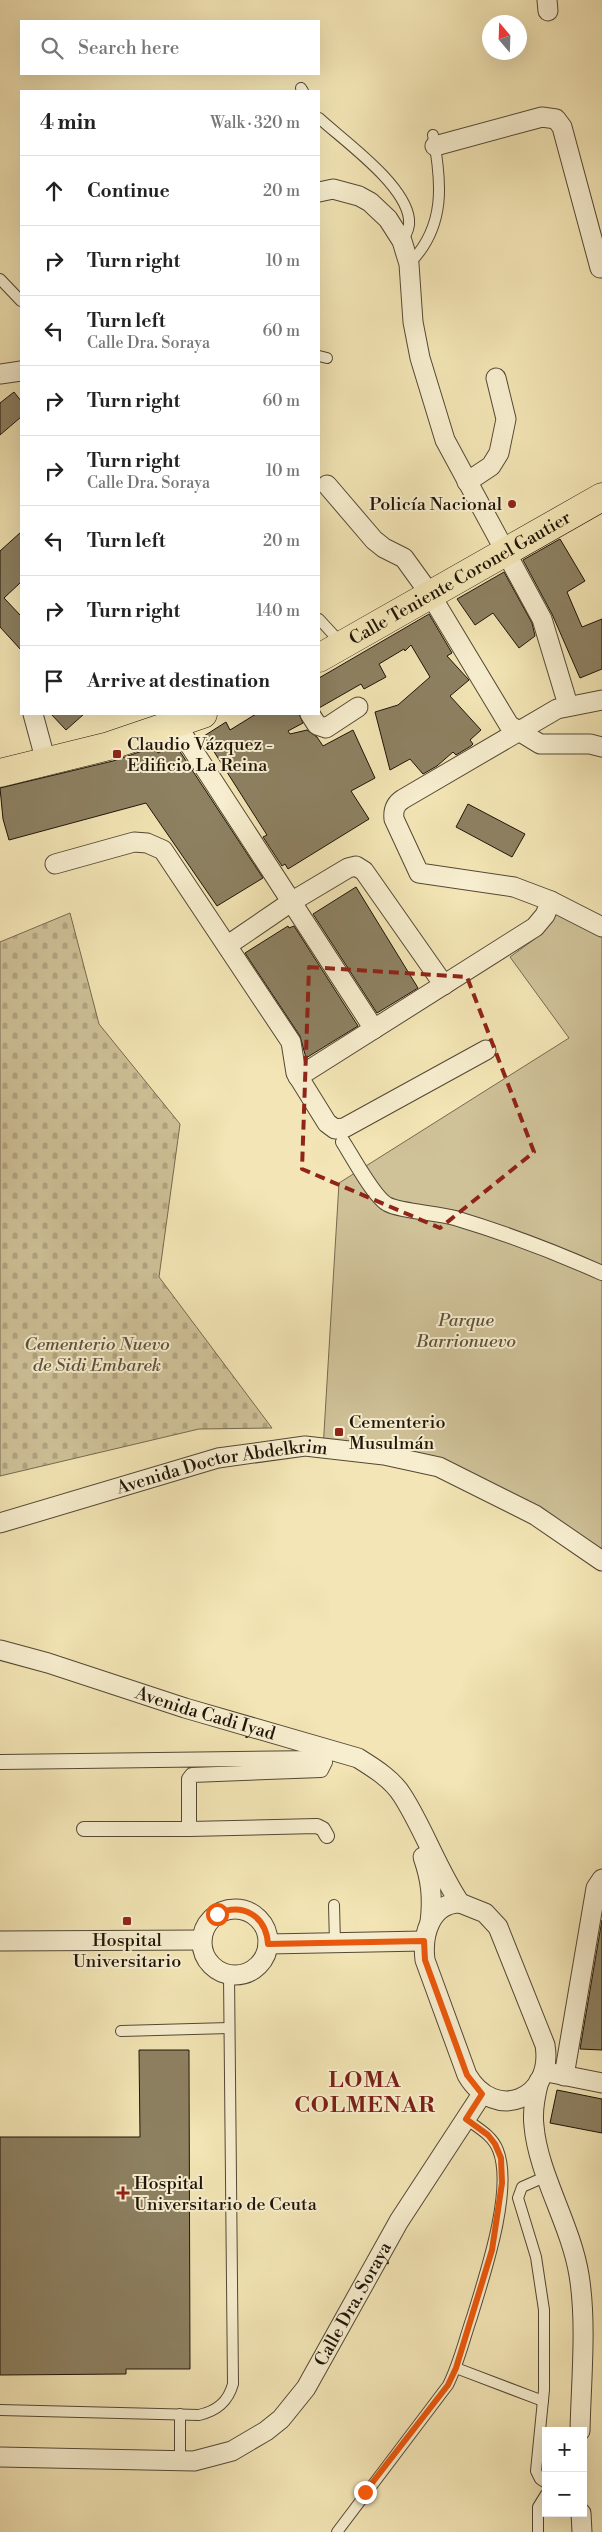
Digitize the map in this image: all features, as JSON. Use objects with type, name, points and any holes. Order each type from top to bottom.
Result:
[{"type":"main road","name":"Calle Teniente Coronel Gautier","points":[[320,658],[602,497]]},
{"type":"main road","points":[[0,773],[109,746],[200,715]]},
{"type":"street","points":[[434,140],[542,117],[556,120],[562,127],[600,268]]},
{"type":"street","points":[[320,192],[333,189],[359,196],[370,202],[388,218],[402,241],[409,264],[413,322],[427,386],[444,440],[542,619],[568,706]]},
{"type":"street","points":[[0,374],[20,371]]},
{"type":"street","points":[[467,482],[491,466],[499,453],[506,418],[496,378]]},
{"type":"street","points":[[328,485],[374,540],[384,548],[404,558],[430,594],[506,720],[517,731],[540,744],[590,744],[602,747]]},
{"type":"street","points":[[602,700],[568,706],[517,731],[475,758],[403,799],[395,807],[394,819],[414,866],[423,875],[514,887],[551,901],[602,927]]},
{"type":"street","points":[[311,715],[317,725],[326,728],[358,707]]},
{"type":"street","points":[[32,715],[46,762]]},
{"type":"street","points":[[176,724],[374,1029]]},
{"type":"street","points":[[55,864],[134,842],[156,846],[170,856],[291,1042],[294,1048],[294,1067],[298,1077],[327,1122],[339,1129],[486,1050]]},
{"type":"street","points":[[228,945],[291,902],[348,868],[360,868],[444,985]]},
{"type":"street","points":[[298,1077],[535,927],[545,915],[551,901]]},
{"type":"street","points":[[343,1142],[378,1196],[387,1204],[454,1218],[527,1243],[602,1274]]},
{"type":"street","name":"Avenida Doctor Abdelkrim","points":[[0,1523],[218,1458],[305,1446],[384,1455],[439,1467],[535,1515],[602,1561]]},
{"type":"street","name":"Avenida Cadi Iyad","points":[[0,1650],[48,1663],[184,1708],[358,1758],[374,1768],[402,1794],[441,1872],[460,1903]]},
{"type":"street","points":[[0,1762],[320,1758],[325,1762],[321,1770],[192,1775],[189,1779],[189,1829]]},
{"type":"street","name":"Avenida Cadi Iyad","points":[[402,1794],[431,1880],[430,1922]]},
{"type":"street","points":[[84,1829],[317,1826],[324,1829],[327,1836]]},
{"type":"street","points":[[564,2076],[595,1896],[602,1879]]},
{"type":"street","points":[[536,2141],[522,2119],[501,2101],[482,2094],[467,2075],[425,1960],[424,1941],[430,1922],[440,1909],[447,1904],[460,1903],[485,1913],[498,1927],[544,2045],[546,2061],[533,2113],[536,2141],[570,2236],[580,2276],[582,2308],[580,2427]]},
{"type":"street","points":[[237,1909],[247,1911],[260,1920],[268,1934],[268,1944],[262,1962],[256,1968],[238,1976],[220,1972],[206,1959],[201,1940],[204,1930],[213,1918],[226,1910],[237,1909]]},
{"type":"street","points":[[0,1941],[201,1940]]},
{"type":"street","points":[[268,1944],[424,1941]]},
{"type":"street","points":[[542,2076],[564,2076],[602,2083]]},
{"type":"street","points":[[501,2101],[523,2098],[535,2089],[542,2076]]},
{"type":"street","name":"Calle Dra. Soraya","points":[[0,2457],[194,2461],[213,2457],[241,2446],[266,2431],[294,2404],[399,2221],[482,2094]]},
{"type":"street","points":[[581,2517],[582,2532]]},
{"type":"lane","points":[[320,119],[376,168],[396,192],[409,217],[407,233],[402,241]]},
{"type":"lane","points":[[409,264],[424,247],[435,226],[439,190],[434,140]]},
{"type":"lane","points":[[0,279],[20,300]]},
{"type":"lane","points":[[320,620],[343,646]]},
{"type":"lane","points":[[334,1905],[335,1943]]},
{"type":"lane","points":[[0,2410],[199,2415],[214,2410],[226,2399],[233,2384],[229,1975]]},
{"type":"lane","points":[[121,2031],[229,2028]]},
{"type":"lane","points":[[337,2532],[448,2385],[456,2368],[492,2250],[502,2183],[501,2158],[495,2144],[488,2135],[466,2119]]},
{"type":"lane","points":[[542,2480],[536,2471],[543,2401],[545,2352],[542,2292],[536,2257],[518,2198],[522,2187],[547,2176]]},
{"type":"lane","points":[[456,2368],[543,2401]]},
{"type":"lane","points":[[180,2414],[180,2461]]},
{"type":"lane","points":[[538,2532],[540,2502],[542,2499]]},
{"type":"highlighted area","points":[[309,967],[467,977],[534,1152],[440,1228],[302,1169]]},
{"type":"green space","name":"Parque Barrionuevo","points":[[547,904],[602,931],[602,1559],[465,1477],[323,1449],[339,1183],[569,1038],[510,957],[536,938]]},
{"type":"green space","name":"Cementerio Nuevo de Sidi Embarek","points":[[70,913],[99,1024],[180,1124],[159,1277],[272,1428],[199,1429],[0,1476],[0,942]]},
{"type":"building","points":[[14,392],[20,400],[20,418],[0,435],[0,403]]},
{"type":"building","points":[[20,533],[20,583],[4,598],[20,615],[20,649],[0,627],[0,551]]},
{"type":"building","points":[[560,539],[585,581],[567,592],[582,627],[602,619],[602,669],[580,678],[552,614],[523,560]]},
{"type":"building","points":[[504,572],[532,623],[535,636],[519,648],[493,613],[475,625],[457,599]]},
{"type":"building","points":[[429,614],[452,653],[447,656],[469,680],[450,696],[481,730],[470,740],[473,744],[471,746],[456,755],[453,752],[437,766],[423,774],[410,759],[390,770],[375,712],[398,705],[430,677],[411,645],[405,651],[404,649],[379,664],[386,677],[364,689],[361,684],[320,707],[320,677]]},
{"type":"building","points":[[52,715],[83,715],[66,730]]},
{"type":"building","points":[[254,715],[299,715],[303,723],[288,731],[290,734],[307,730],[317,737],[323,746],[353,730],[375,778],[351,791],[369,819],[288,869],[285,864],[282,866],[263,837],[267,835],[204,736],[226,722],[230,730]]},
{"type":"building","points":[[175,744],[263,878],[217,906],[146,803],[9,840],[3,819],[0,788],[113,761],[154,747],[158,753]]},
{"type":"building","points":[[468,804],[525,834],[512,857],[456,827]]},
{"type":"building","points":[[356,887],[418,988],[377,1013],[313,914]]},
{"type":"building","points":[[288,926],[289,928],[294,926],[358,1026],[306,1058],[300,1036],[245,953]]},
{"type":"building","points":[[602,1920],[602,2050],[580,2049]]},
{"type":"building","points":[[139,2050],[189,2050],[190,2369],[126,2369],[126,2374],[0,2375],[0,2137],[140,2137]]},
{"type":"building","points":[[557,2090],[602,2099],[602,2133],[550,2123]]},
{"type":"place","name":"Policía Nacional","points":[[512,504]]},
{"type":"place","name":"Claudio Vázquez - Edificio La Reina","points":[[117,754]]},
{"type":"place","name":"Cementerio Musulmán","points":[[339,1432]]},
{"type":"place","name":"Hospital Universitario","points":[[127,1921]]},
{"type":"place","name":"Hospital Universitario de Ceuta","points":[[123,2193]]},
{"type":"district","name":"LOMA COLMENAR","points":[[365,2092]]},
{"type":"route","points":[[217,1914],[226,1910],[237,1909],[247,1911],[256,1916],[268,1934],[268,1944],[424,1941],[425,1960],[467,2075],[482,2094],[466,2119],[492,2139],[501,2158],[502,2183],[498,2222],[492,2250],[459,2361],[448,2385],[420,2418],[365,2492]]}]
